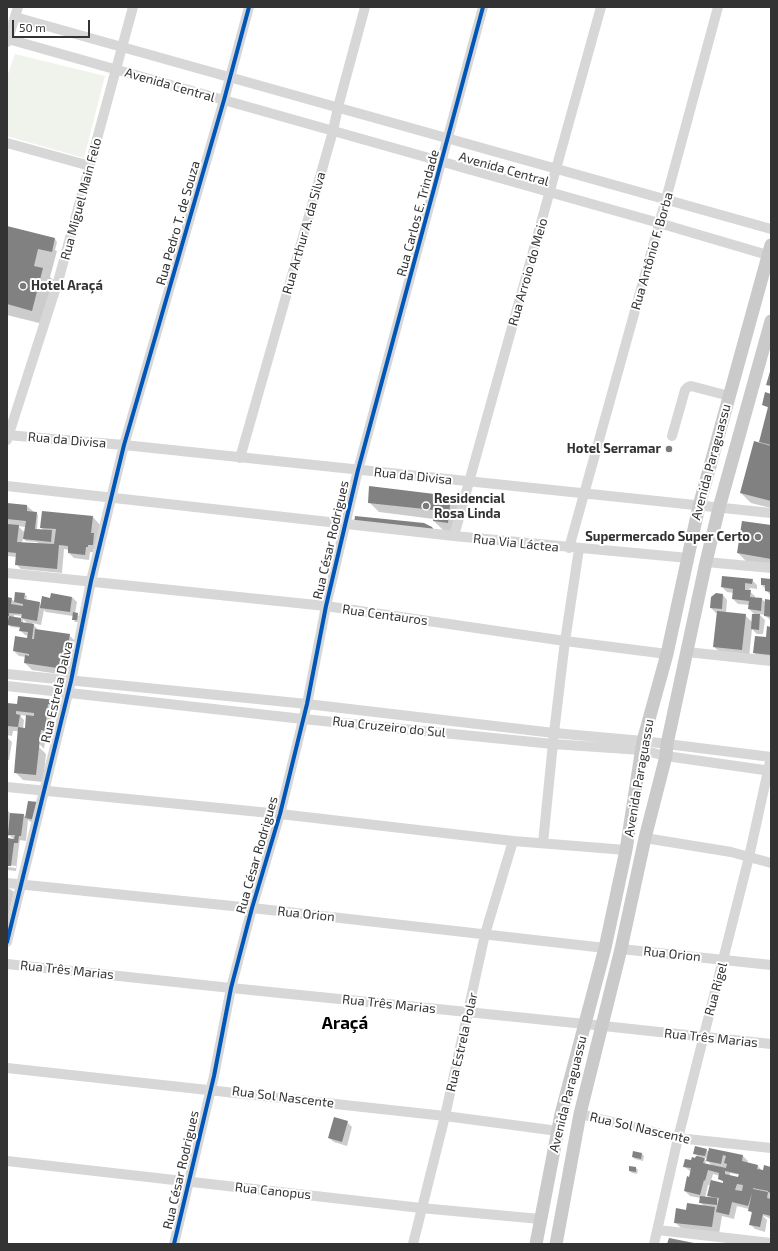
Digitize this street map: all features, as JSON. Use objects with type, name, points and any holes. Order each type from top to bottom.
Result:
[{"type":"main road","name":"Avenida Paraguassu","points":[[536,1244],[561,1114],[605,948],[626,850],[642,746],[667,654],[699,506],[770,252]]},
{"type":"main road","name":"Avenida Paraguassu","points":[[556,1244],[580,1114],[621,948],[666,750],[706,562],[719,508],[771,321]]},
{"type":"street","points":[[8,40],[18,7]]},
{"type":"street","name":"Rua Miguel Main Felo","points":[[7,437],[59,278],[133,7]]},
{"type":"street","name":"Rua Pedro T. de Souza","points":[[124,445],[231,78],[249,7]]},
{"type":"street","name":"Rua Arthur A. da Silva","points":[[240,458],[333,131],[365,7]]},
{"type":"street","name":"Rua Carlos E. Trindade","points":[[358,470],[483,7]]},
{"type":"street","name":"Rua Arroio do Meio","points":[[454,536],[601,7]]},
{"type":"street","name":"Rua Antônio F. Borba","points":[[543,843],[552,744],[565,641],[574,548],[583,494],[718,7]]},
{"type":"street","name":"Avenida Central","points":[[15,17],[771,229]]},
{"type":"street","name":"Avenida Central","points":[[8,40],[117,69],[659,223],[770,252]]},
{"type":"street","points":[[7,143],[90,166]]},
{"type":"street","points":[[672,436],[685,390],[688,387],[691,386],[729,396]]},
{"type":"street","name":"Rua da Divisa","points":[[7,437],[124,445],[771,513]]},
{"type":"street","name":"Rua Estrela Dalva","points":[[7,942],[71,681],[91,581],[124,445]]},
{"type":"street","name":"Rua César Rodrigues","points":[[174,1244],[210,1089],[231,988],[252,908],[280,814],[307,704],[326,606],[358,470]]},
{"type":"street","name":"Rua Via Láctea","points":[[7,486],[454,536],[688,558]]},
{"type":"street","points":[[706,562],[771,568]]},
{"type":"street","name":"Rua Centauros","points":[[7,573],[326,606],[565,641],[667,654]]},
{"type":"street","points":[[687,652],[771,661]]},
{"type":"street","name":"Rua Cruzeiro do Sul","points":[[7,674],[307,704],[554,733],[666,750],[770,771]]},
{"type":"street","name":"Rua Cruzeiro do Sul","points":[[7,686],[303,719],[552,744],[642,746]]},
{"type":"street","points":[[146,702],[148,688]]},
{"type":"street","points":[[413,730],[416,717]]},
{"type":"street","name":"Rua Cruzeiro do Sul","points":[[666,750],[771,757]]},
{"type":"street","name":"Rua Rigel","points":[[654,1244],[678,1138],[724,960],[770,771],[771,757]]},
{"type":"street","points":[[7,787],[280,814],[514,841],[626,850]]},
{"type":"street","points":[[645,838],[731,852],[771,863]]},
{"type":"street","name":"Rua Estrela Polar","points":[[413,1244],[445,1116],[485,934],[514,841]]},
{"type":"street","name":"Rua Orion","points":[[7,883],[252,908],[605,948]]},
{"type":"street","name":"Rua Orion","points":[[621,948],[771,965]]},
{"type":"street","name":"Rua Três Marias","points":[[7,964],[771,1044]]},
{"type":"street","name":"Rua Sol Nascente","points":[[7,1068],[210,1089],[445,1116],[558,1131]]},
{"type":"street","name":"Rua Sol Nascente","points":[[580,1114],[678,1138],[771,1148]]},
{"type":"street","name":"Rua Canopus","points":[[7,1161],[421,1208],[540,1219]]},
{"type":"street","points":[[658,1230],[771,1243]]},
{"type":"shaded area","points":[[15,54],[105,76],[84,158],[7,136],[7,77]]},
{"type":"building","name":"Hotel Araçá","points":[[7,226],[55,238],[52,252],[38,249],[34,266],[43,268],[32,311],[7,304]]},
{"type":"building","points":[[771,368],[771,386],[766,385]]},
{"type":"building","points":[[765,392],[771,394],[771,445],[759,442],[768,407],[762,405]]},
{"type":"building","points":[[754,441],[771,446],[771,501],[740,493]]},
{"type":"building","name":"Residencial Rosa Linda","points":[[369,486],[451,496],[448,523],[433,521],[434,510],[368,503]]},
{"type":"building","points":[[7,503],[27,505],[27,511],[37,512],[35,529],[52,530],[51,542],[23,539],[26,521],[7,519]]},
{"type":"building","points":[[42,511],[93,516],[91,533],[94,533],[93,545],[88,545],[88,547],[86,547],[85,555],[68,553],[68,546],[59,545],[57,569],[15,565],[16,553],[7,552],[7,524],[19,525],[17,542],[54,544],[56,529],[40,528]]},
{"type":"building","points":[[355,516],[424,523],[432,527],[435,532],[354,523]]},
{"type":"building","points":[[742,521],[771,525],[771,559],[737,553]]},
{"type":"building","points":[[722,576],[753,579],[752,584],[745,583],[745,590],[751,590],[750,597],[762,598],[761,611],[748,609],[749,601],[732,599],[733,589],[721,587]]},
{"type":"building","points":[[761,578],[771,579],[771,592],[765,591],[765,585],[761,585]]},
{"type":"building","points":[[15,592],[25,593],[24,599],[40,602],[37,621],[21,618],[22,614],[9,613],[9,616],[7,616],[7,597],[12,598],[11,604],[23,606],[23,604],[14,602]]},
{"type":"building","points":[[51,593],[72,597],[70,612],[40,608],[42,596],[50,598]]},
{"type":"building","points":[[716,593],[723,594],[722,609],[710,608],[711,597]]},
{"type":"building","points":[[765,599],[771,600],[771,617],[764,616]]},
{"type":"building","points":[[717,611],[746,614],[742,650],[713,647]]},
{"type":"building","points":[[73,612],[78,613],[77,620],[72,620]]},
{"type":"building","points":[[752,614],[760,614],[759,630],[751,629]]},
{"type":"building","points":[[9,616],[21,618],[21,622],[34,624],[32,639],[34,639],[35,629],[70,634],[64,669],[24,663],[25,655],[29,656],[29,654],[13,651],[15,636],[27,638],[28,632],[19,631],[20,627],[7,625]]},
{"type":"building","points":[[767,626],[771,627],[771,655],[753,653],[755,636],[766,637]]},
{"type":"building","points":[[18,696],[56,700],[56,705],[48,704],[45,731],[41,730],[36,775],[14,773],[18,727],[7,726],[7,703],[17,704]],"holes":[[[16,711],[34,713],[34,716],[26,715],[25,728],[18,727],[20,715],[16,714]]]},
{"type":"building","points":[[28,801],[38,802],[36,820],[25,818]]},
{"type":"building","points":[[10,813],[24,814],[21,836],[19,836],[18,843],[14,843],[11,866],[7,866],[7,838],[14,839],[15,835],[8,835]]},
{"type":"building","points":[[334,1117],[348,1121],[342,1142],[328,1138]]},
{"type":"building","points":[[695,1146],[707,1149],[705,1156],[693,1154]]},
{"type":"building","points":[[709,1148],[743,1155],[742,1161],[758,1165],[757,1169],[763,1170],[764,1165],[771,1167],[771,1193],[768,1192],[767,1198],[771,1199],[771,1216],[763,1214],[760,1227],[749,1225],[752,1212],[748,1211],[752,1193],[748,1206],[732,1202],[729,1215],[716,1212],[719,1198],[707,1196],[711,1180],[723,1183],[723,1181],[718,1179],[719,1173],[708,1170],[700,1195],[684,1191],[687,1176],[689,1177],[691,1168],[683,1167],[685,1159],[691,1160],[692,1157],[695,1158],[696,1156],[705,1158],[703,1163],[726,1168],[727,1164],[724,1163],[726,1156],[723,1155],[721,1164],[706,1161]],"holes":[[[725,1171],[739,1174],[738,1177],[725,1174]],[[737,1184],[743,1185],[742,1191],[735,1190]],[[753,1188],[768,1192],[753,1189]]]},
{"type":"building","points":[[633,1151],[642,1153],[641,1159],[632,1157]]},
{"type":"building","points":[[629,1166],[636,1167],[636,1172],[629,1171]]},
{"type":"building","points":[[700,1196],[717,1198],[717,1205],[699,1203]]},
{"type":"building","points":[[687,1203],[715,1207],[712,1227],[674,1223],[676,1208],[686,1210]]},
{"type":"building","points":[[669,1238],[694,1243],[694,1244],[667,1244]]},
{"type":"cycle path","points":[[7,942],[71,681],[91,581],[124,445],[224,100],[249,7]]},
{"type":"cycle path","points":[[174,1244],[214,1076],[231,988],[252,908],[280,814],[307,704],[326,606],[358,470],[483,7]]},
{"type":"place","name":"Hotel Araçá","points":[[23,286]]},
{"type":"place","name":"Hotel Serramar","points":[[669,449]]},
{"type":"place","name":"Residencial Rosa Linda","points":[[426,506]]},
{"type":"place","name":"Supermercado Super Certo","points":[[758,537]]},
{"type":"district","name":"Araçá","points":[[345,1023]]}]
